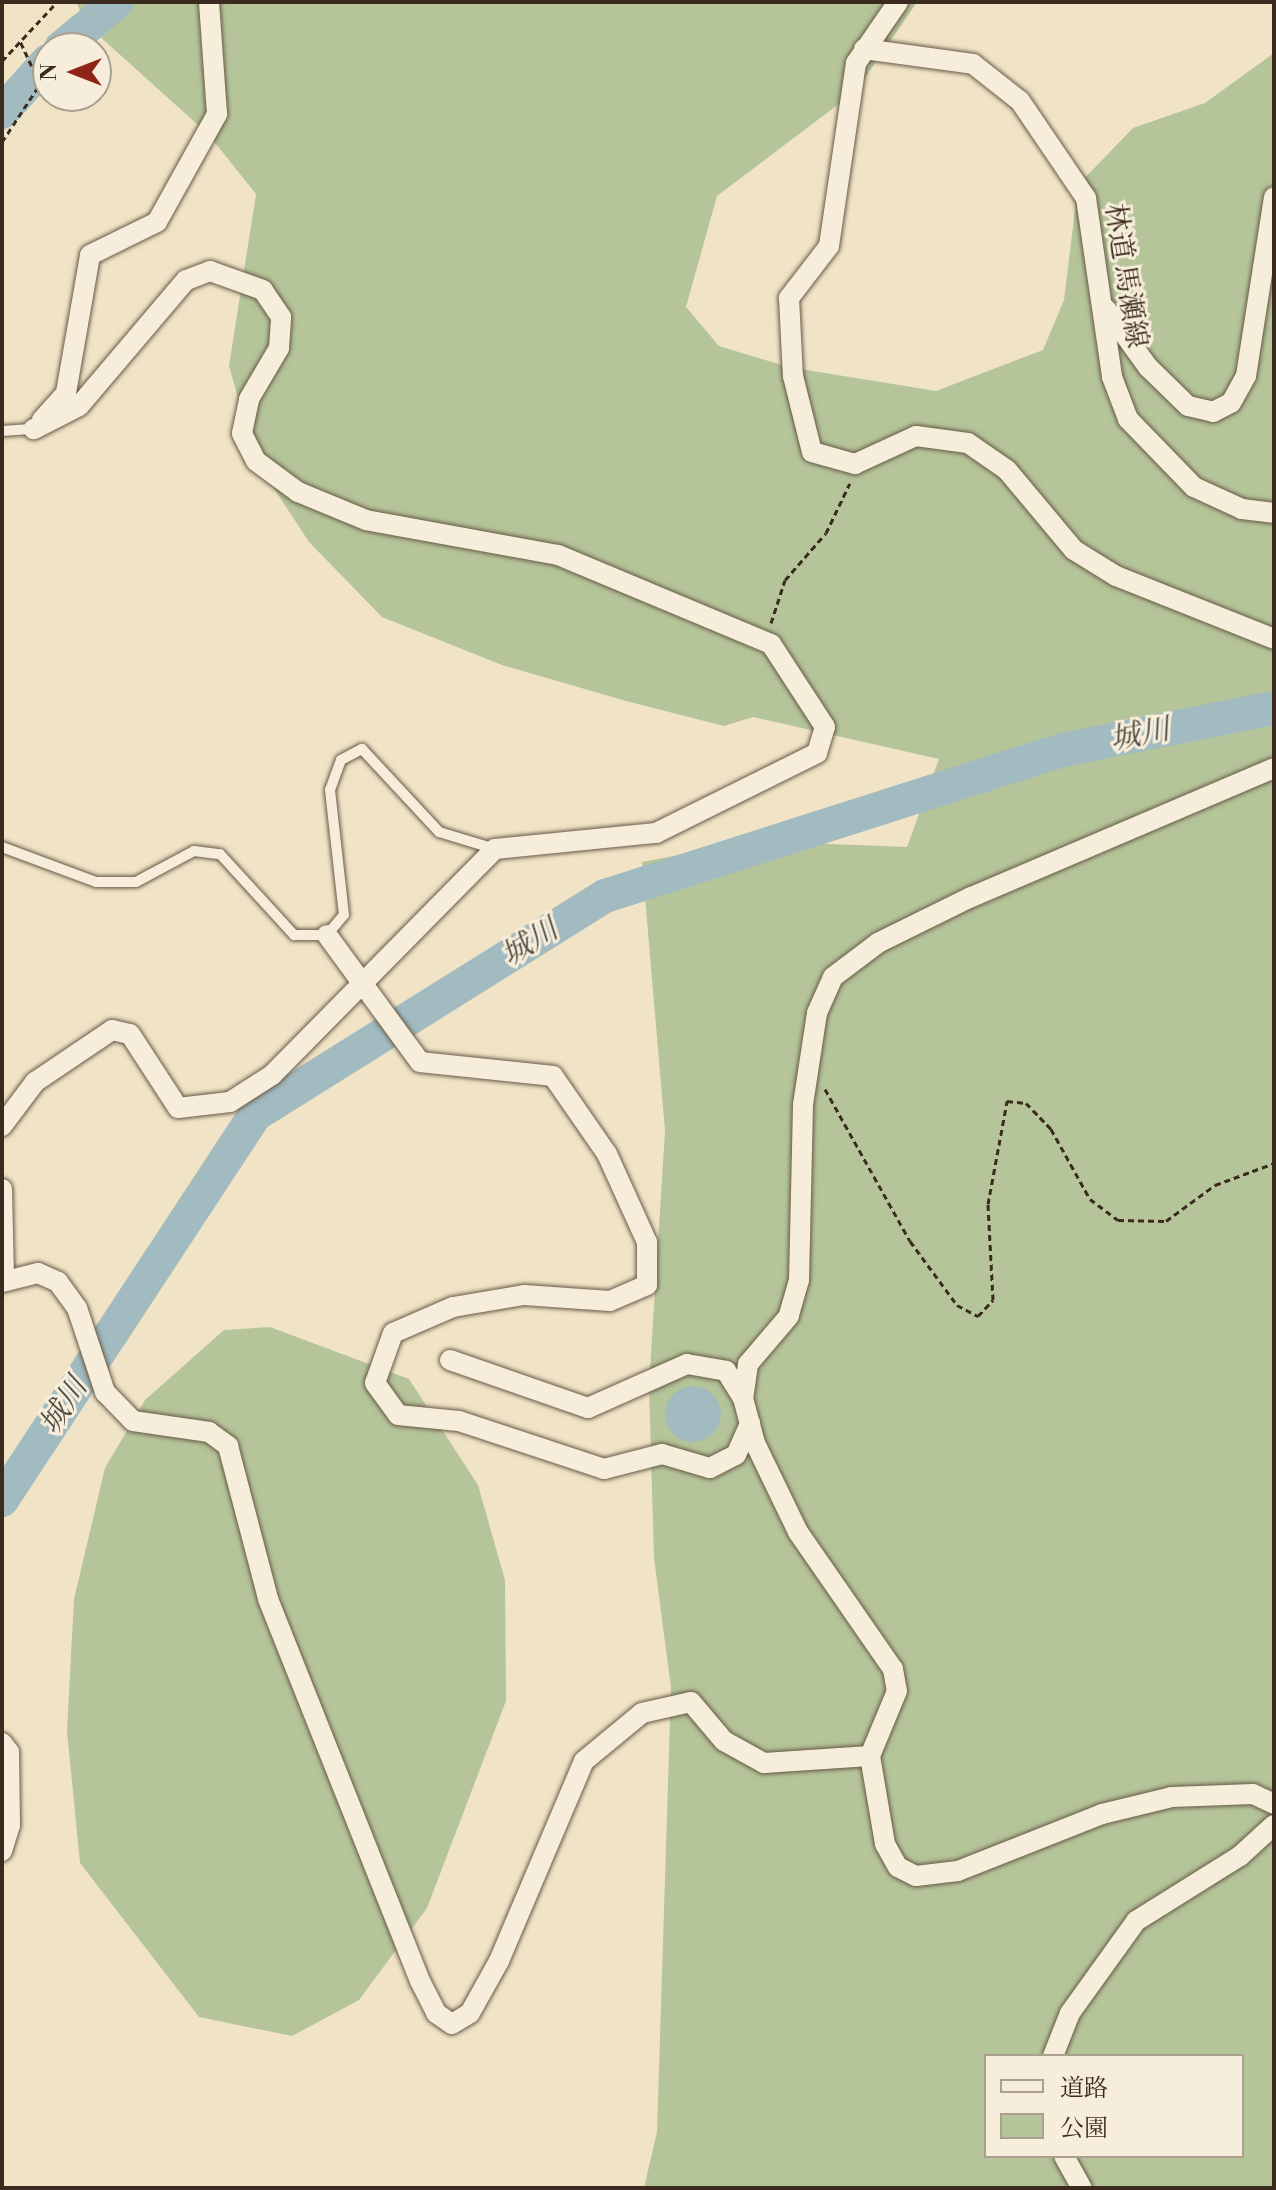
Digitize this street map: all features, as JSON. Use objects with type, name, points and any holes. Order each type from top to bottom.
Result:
[{"type":"street","points":[[34,429],[66,393],[90,255],[157,222],[217,114],[209,2]]},
{"type":"street","points":[[898,2],[864,49],[843,117],[839,208],[829,246],[789,298],[793,376],[812,452],[855,464],[916,436],[968,443],[1007,470],[1074,550],[1116,576],[1274,639]]},
{"type":"street","name":"林道 馬瀬線","points":[[864,49],[973,64],[1020,101],[1086,198],[1112,377],[1128,419],[1157,455],[1194,487],[1242,509],[1274,513]]},
{"type":"street","points":[[1104,306],[1148,367],[1188,406],[1213,412],[1231,403],[1246,376],[1274,197]]},
{"type":"street","points":[[2,1126],[35,1082],[112,1030],[130,1034],[178,1108],[230,1102],[272,1075],[359,983],[495,849],[656,833],[817,753],[825,727],[771,644],[558,555],[366,520],[298,492],[256,461],[242,433],[249,399],[279,348],[281,317],[263,290],[210,271],[186,280],[79,406],[34,429]]},
{"type":"street","points":[[743,1398],[748,1364],[789,1316],[799,1280],[810,1054],[833,977],[878,943],[1274,768]]},
{"type":"street","points":[[327,935],[359,983],[420,1062],[553,1076],[607,1154],[647,1242],[647,1285],[610,1301],[524,1295],[453,1307],[393,1333],[375,1383],[398,1415],[459,1421],[604,1469],[662,1454],[710,1468],[736,1455],[750,1423]]},
{"type":"street","points":[[2,1189],[3,1280],[38,1273],[58,1282],[77,1308],[105,1392],[133,1421],[209,1432],[228,1446],[268,1599],[420,1981],[436,2013],[452,2024],[470,2013],[499,1961],[584,1761],[642,1713],[691,1702],[724,1741],[764,1763],[870,1756]]},
{"type":"street","points":[[450,1360],[588,1408],[687,1364],[726,1371],[743,1398],[750,1423],[798,1532],[893,1669],[897,1691],[870,1756],[885,1844],[898,1867],[916,1876],[958,1871],[1102,1814],[1172,1797],[1253,1794],[1274,1804]]},
{"type":"street","points":[[2,1743],[9,1752],[10,1825],[2,1851]]},
{"type":"street","points":[[1054,2054],[1070,2013],[1136,1921],[1240,1856],[1274,1825]]},
{"type":"street","points":[[1065,2158],[1082,2188]]},
{"type":"lane","points":[[2,431],[34,429]]},
{"type":"lane","points":[[2,847],[96,882],[136,882],[194,851],[220,854],[294,935],[327,935],[344,915],[330,790],[341,760],[362,749],[439,832],[495,849]]},
{"type":"path","points":[[2,61],[57,2]]},
{"type":"path","points":[[2,142],[40,84],[20,41]]},
{"type":"path","points":[[771,644],[771,611],[785,580],[845,504],[855,464]]},
{"type":"path","points":[[810,1054],[838,1118],[910,1241],[957,1305],[978,1316],[993,1300],[988,1204],[1007,1101],[1026,1103],[1051,1129],[1090,1199],[1118,1220],[1166,1221],[1215,1185],[1274,1163]]},
{"type":"green space","points":[[76,2],[917,2],[856,91],[717,196],[686,307],[719,346],[788,367],[936,391],[1043,350],[1064,300],[1078,185],[1133,128],[1205,103],[1274,53],[1274,2188],[644,2188],[657,2132],[671,1688],[654,1558],[649,1385],[665,1131],[642,862],[753,841],[907,847],[939,759],[753,717],[724,726],[502,665],[382,617],[309,542],[256,461],[229,366],[256,194],[208,134],[112,48],[112,32],[95,32],[87,25]]},
{"type":"green space","points":[[270,1327],[409,1379],[478,1485],[505,1580],[506,1701],[427,1908],[359,2000],[292,2036],[199,2017],[80,1863],[67,1731],[74,1599],[105,1468],[145,1400],[224,1330]]},
{"type":"water","points":[[693,1386],[713,1394],[721,1414],[713,1434],[693,1442],[673,1434],[665,1414],[673,1394]]},
{"type":"waterway","points":[[80,32],[117,2]]},
{"type":"waterway","points":[[2,112],[32,79]]},
{"type":"waterway","name":"城川","points":[[2,1500],[256,1114],[605,896],[1063,750],[1274,708]]}]
